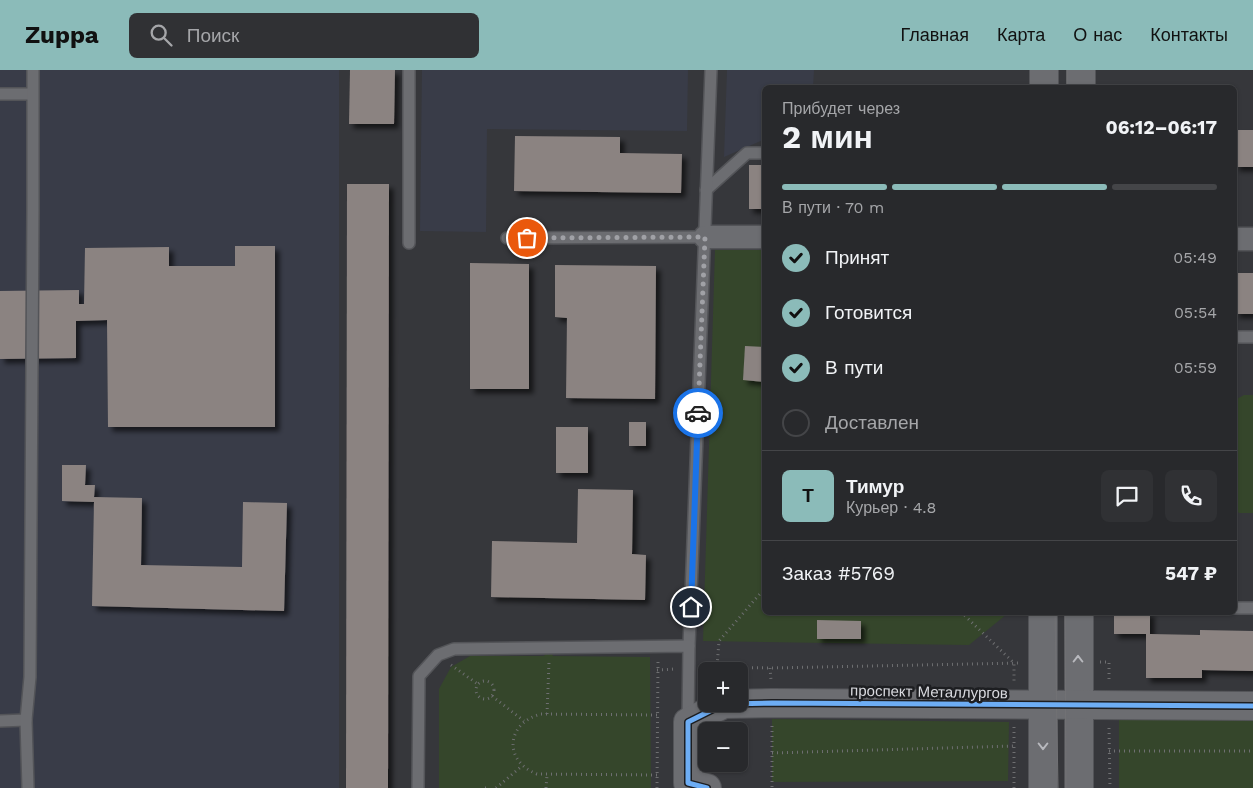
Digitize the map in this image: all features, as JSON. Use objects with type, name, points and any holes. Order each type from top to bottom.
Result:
[{"type":"street","points":[[1044,70],[1044,85]]},
{"type":"street","points":[[1081,70],[1081,85]]},
{"type":"street","points":[[705,237],[762,237]]},
{"type":"street","points":[[1237,240],[1253,240]]},
{"type":"street","points":[[1043,615],[1043,788]]},
{"type":"street","points":[[1079,615],[1078,705],[1080,788]]},
{"type":"street","name":"проспект Металлургов","points":[[688,722],[724,704],[1253,706]]},
{"type":"street","points":[[688,722],[695,786]]},
{"type":"lane","points":[[28,788],[26,720],[30,657],[33,70]]},
{"type":"lane","points":[[408,243],[409,70]]},
{"type":"lane","points":[[688,722],[689,646],[710,70]]},
{"type":"lane","points":[[0,94],[32,94]]},
{"type":"lane","points":[[706,190],[747,153],[762,153]]},
{"type":"lane","points":[[507,238],[705,237]]},
{"type":"lane","points":[[1237,337],[1253,337]]},
{"type":"lane","points":[[1237,608],[1253,608]]},
{"type":"lane","points":[[418,788],[419,676],[438,655],[454,649],[689,646]]},
{"type":"lane","points":[[0,721],[26,720]]},
{"type":"path","points":[[717,662],[719,641],[762,591]]},
{"type":"path","points":[[748,667],[1014,663],[965,615]]},
{"type":"path","points":[[657,788],[656,715],[658,646]]},
{"type":"path","points":[[547,714],[549,648]]},
{"type":"path","points":[[438,655],[479,685]]},
{"type":"path","points":[[657,670],[698,668]]},
{"type":"path","points":[[484,682],[490,683],[494,690],[492,696],[486,699],[480,697],[477,689],[479,685],[484,682]]},
{"type":"path","points":[[492,696],[524,721]]},
{"type":"path","points":[[656,715],[547,714],[531,717],[524,721],[517,729],[513,747],[516,757],[522,766],[528,771],[537,774],[657,775]]},
{"type":"path","points":[[772,753],[1014,746]]},
{"type":"path","points":[[1109,751],[1253,751]]},
{"type":"path","points":[[496,788],[522,766]]},
{"type":"path","points":[[546,775],[546,788]]},
{"type":"shaded area","points":[[0,70],[339,70],[339,788],[0,788]]},
{"type":"shaded area","points":[[422,70],[688,70],[687,131],[487,129],[486,232],[420,231]]},
{"type":"shaded area","points":[[727,70],[814,70],[813,85],[762,85],[762,140],[724,157]]},
{"type":"green space","points":[[715,250],[762,250],[762,615],[1006,615],[969,645],[703,641]]},
{"type":"green space","points":[[1244,395],[1253,395],[1253,513],[1239,513],[1237,511],[1237,399]]},
{"type":"green space","points":[[549,648],[553,656],[650,657],[651,788],[439,788],[439,689],[451,667],[470,656],[544,656]]},
{"type":"green space","points":[[1119,713],[1253,713],[1253,788],[1119,788]]},
{"type":"green space","points":[[772,719],[1009,722],[1008,781],[772,782]]},
{"type":"building","points":[[350,70],[395,70],[394,124],[349,124]]},
{"type":"building","points":[[1237,130],[1253,130],[1253,167],[1237,167]]},
{"type":"building","points":[[515,136],[620,137],[620,153],[682,154],[681,193],[514,191]]},
{"type":"building","points":[[749,165],[762,165],[762,209],[749,209]]},
{"type":"building","points":[[347,184],[389,184],[388,788],[346,788]]},
{"type":"building","points":[[235,246],[275,246],[275,427],[108,427],[107,320],[76,321],[76,358],[0,359],[0,291],[79,290],[79,304],[84,304],[85,248],[169,247],[169,266],[235,266]]},
{"type":"building","points":[[470,263],[529,264],[529,389],[470,389]]},
{"type":"building","points":[[555,265],[656,266],[655,399],[566,398],[567,318],[555,317]]},
{"type":"building","points":[[1237,273],[1253,273],[1253,314],[1237,314]]},
{"type":"building","points":[[745,346],[762,347],[762,382],[743,380]]},
{"type":"building","points":[[629,422],[646,422],[646,446],[629,446]]},
{"type":"building","points":[[556,427],[588,427],[588,473],[556,473]]},
{"type":"building","points":[[62,465],[86,465],[85,485],[95,485],[94,497],[142,498],[141,565],[242,567],[243,502],[287,503],[284,611],[92,606],[94,502],[62,501]]},
{"type":"building","points":[[578,489],[633,490],[632,554],[646,555],[645,600],[491,597],[492,541],[577,543]]},
{"type":"building","points":[[1114,615],[1150,615],[1150,634],[1200,635],[1200,630],[1253,631],[1253,671],[1202,670],[1202,678],[1146,678],[1146,634],[1114,634]]},
{"type":"building","points":[[817,620],[861,621],[861,639],[817,639]]},
{"type":"tram line","points":[[1067,70],[1067,85]]},
{"type":"tram line","points":[[1055,615],[1058,788]]},
{"type":"tram line","points":[[1065,615],[1066,788]]},
{"type":"cycle path","points":[[707,788],[688,783],[688,722],[724,704],[1253,706]]},
{"type":"way so far","points":[[527,238],[705,237],[698,413]]},
{"type":"route","points":[[691,607],[698,413]]}]
